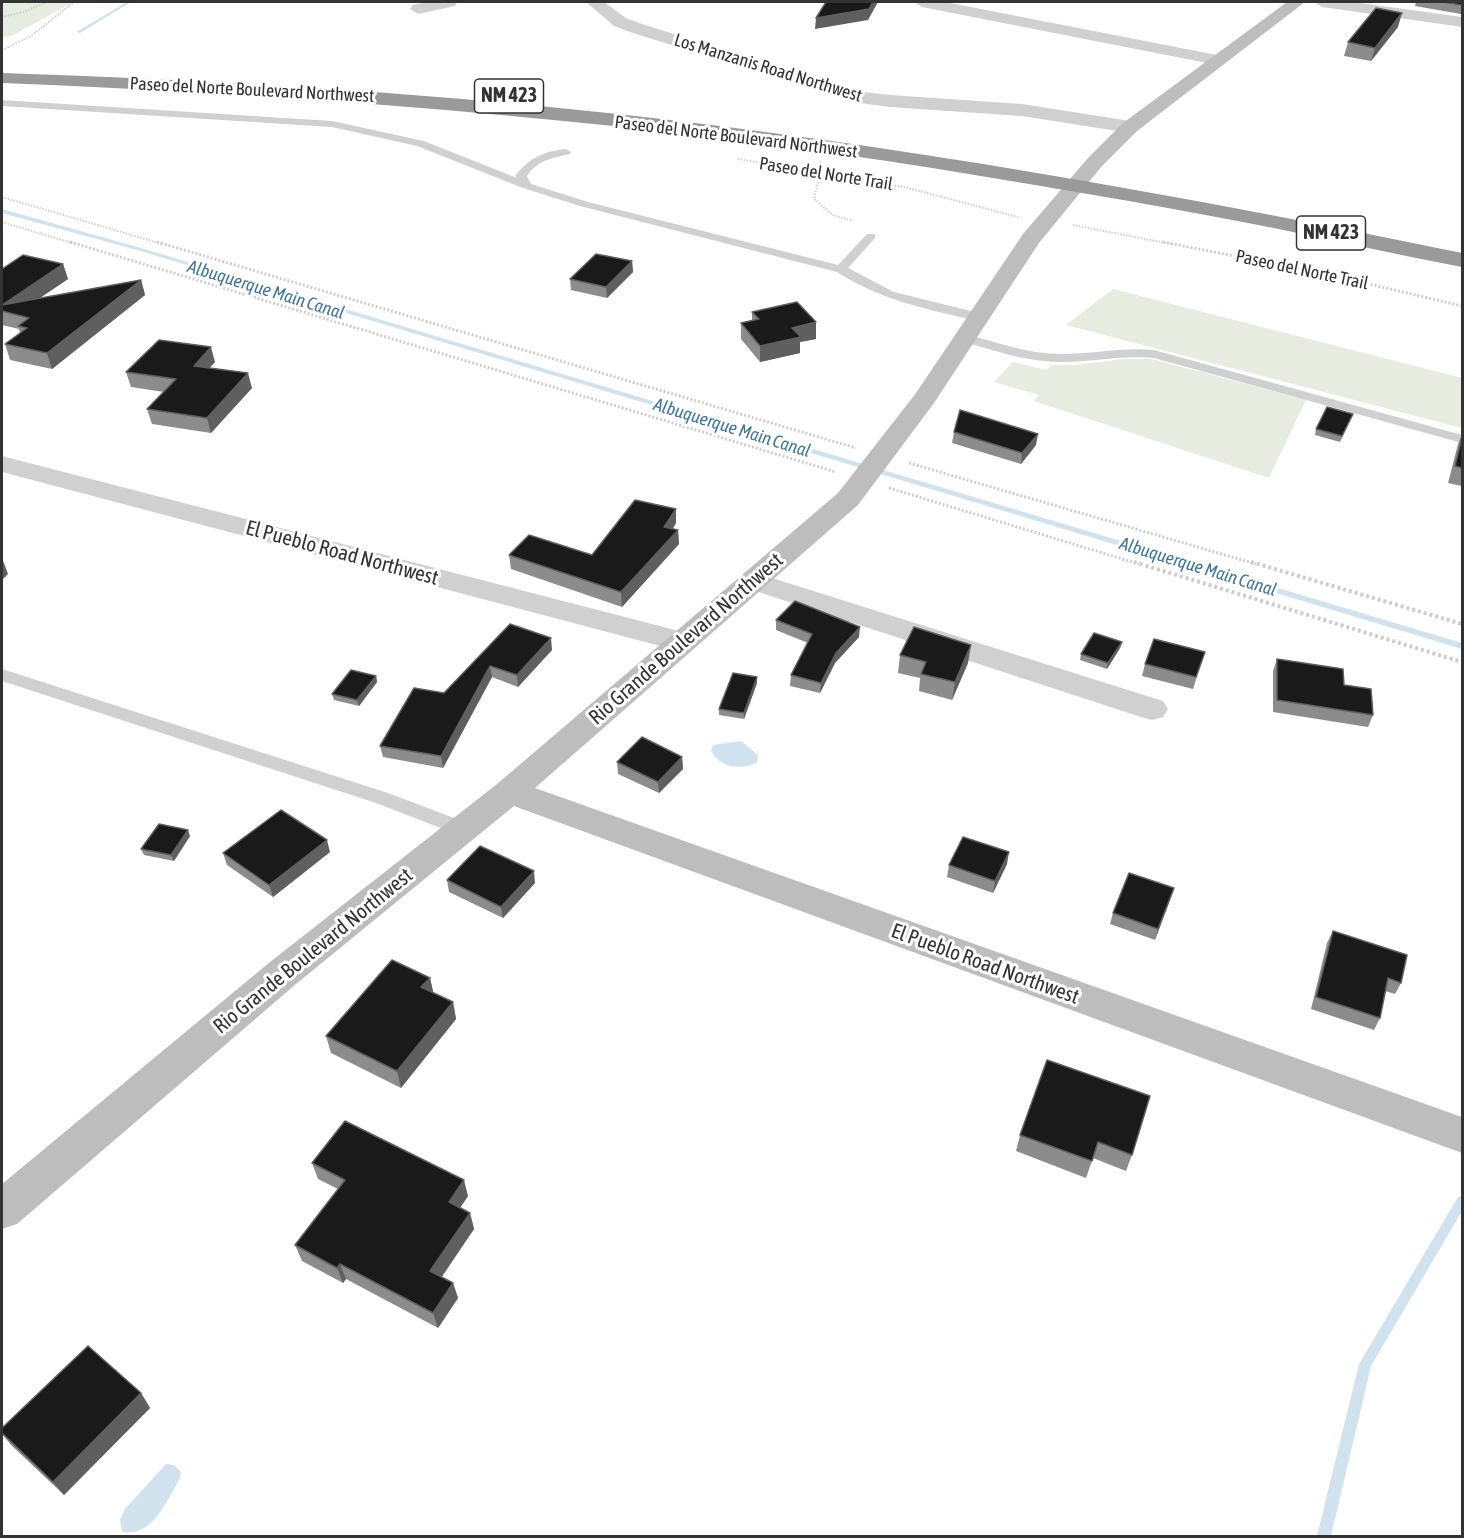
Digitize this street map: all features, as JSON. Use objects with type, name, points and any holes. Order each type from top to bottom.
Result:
[{"type":"highway","name":"Paseo del Norte Boulevard Northwest","points":[[2,64],[219,73],[439,89],[751,122],[1014,160],[1235,198],[1462,242]]},
{"type":"highway","name":"Paseo del Norte Boulevard Northwest","points":[[2,78],[165,84],[398,99],[695,129],[1012,175],[1245,216],[1462,260]]},
{"type":"street","points":[[418,9],[449,2]]},
{"type":"street","name":"Los Manzanis Road Northwest","points":[[594,2],[620,22],[636,28],[853,96],[890,101],[1022,110],[1130,127]]},
{"type":"street","points":[[930,2],[1217,60]]},
{"type":"street","name":"Rio Grande Boulevard Northwest","points":[[2,1210],[283,973],[509,792],[848,499],[965,338],[1046,220],[1095,162],[1130,127],[1297,2]]},
{"type":"street","points":[[1322,2],[1462,22]]},
{"type":"street","name":"El Pueblo Road Northwest","points":[[2,464],[683,642]]},
{"type":"street","points":[[753,581],[1152,709]]},
{"type":"street","name":"El Pueblo Road Northwest","points":[[509,792],[1462,1135]]},
{"type":"lane","points":[[2,103],[332,124],[420,143],[527,186],[584,204],[841,269],[857,281],[914,304],[979,317]]},
{"type":"lane","points":[[527,186],[522,176],[530,163],[552,153],[566,152]]},
{"type":"lane","points":[[841,269],[870,236]]},
{"type":"lane","points":[[965,338],[1013,352],[1043,357],[1123,353],[1154,354],[1392,422],[1462,439]]},
{"type":"lane","points":[[2,675],[382,798],[463,829]]},
{"type":"path","points":[[2,17],[23,12],[47,2]]},
{"type":"path","points":[[2,50],[31,36],[74,2]]},
{"type":"path","name":"Paseo del Norte Trail","points":[[731,158],[904,187],[991,212],[1046,220],[1331,275],[1462,306]]},
{"type":"path","points":[[820,173],[814,199],[833,215],[853,221]]},
{"type":"path","points":[[2,197],[872,469],[1462,662]]},
{"type":"path","points":[[2,222],[872,469],[1462,624]]},
{"type":"shaded area","points":[[2,2],[74,2],[13,35],[2,38]]},
{"type":"shaded area","points":[[1113,289],[1462,378],[1462,428],[1066,325]]},
{"type":"shaded area","points":[[1122,359],[1152,359],[1306,400],[1269,478],[1034,401],[1039,395],[994,382],[1013,362],[1046,370],[1051,365],[1076,365]]},
{"type":"water","points":[[741,741],[758,755],[757,763],[731,766],[720,761],[711,751],[713,745]]},
{"type":"water","points":[[166,1464],[174,1465],[181,1472],[164,1506],[158,1515],[142,1529],[122,1532],[120,1520],[125,1509]]},
{"type":"building","points":[[826,2],[873,2],[869,9],[816,18]]},
{"type":"building","points":[[1442,2],[1462,2],[1462,5]]},
{"type":"building","points":[[1376,8],[1402,13],[1375,48],[1348,42]]},
{"type":"building","points":[[596,254],[632,261],[606,287],[570,279]]},
{"type":"building","points":[[23,255],[63,264],[2,305],[2,269]]},
{"type":"building","points":[[141,280],[47,353],[5,344],[27,328],[18,326],[29,318],[2,311],[2,305]]},
{"type":"building","points":[[797,302],[816,322],[792,328],[801,337],[760,346],[741,323],[759,319],[752,312]]},
{"type":"building","points":[[159,340],[211,347],[194,366],[248,373],[207,418],[147,409],[176,379],[126,372]]},
{"type":"building","points":[[1327,407],[1353,414],[1342,436],[1316,429]]},
{"type":"building","points":[[960,410],[1038,434],[1022,453],[954,432]]},
{"type":"building","points":[[1462,437],[1462,468],[1455,466]]},
{"type":"building","points":[[635,500],[676,509],[664,527],[678,530],[621,592],[509,555],[529,535],[592,555]]},
{"type":"building","points":[[795,601],[860,627],[836,653],[821,683],[791,675],[812,634],[776,620]]},
{"type":"building","points":[[510,624],[551,638],[517,675],[490,666],[441,756],[380,746],[414,688],[444,693]]},
{"type":"building","points":[[914,627],[971,645],[955,682],[921,674],[926,662],[900,655]]},
{"type":"building","points":[[1094,633],[1122,642],[1108,663],[1081,654]]},
{"type":"building","points":[[1154,639],[1205,652],[1196,677],[1145,664]]},
{"type":"building","points":[[1277,659],[1343,669],[1344,685],[1371,689],[1373,715],[1277,700]]},
{"type":"building","points":[[351,670],[376,676],[357,700],[332,694]]},
{"type":"building","points":[[733,673],[757,677],[744,713],[719,709]]},
{"type":"building","points":[[642,737],[682,757],[658,782],[617,762]]},
{"type":"building","points":[[281,810],[327,840],[269,885],[223,853]]},
{"type":"building","points":[[159,824],[188,830],[171,855],[141,849]]},
{"type":"building","points":[[963,837],[1009,852],[995,881],[949,865]]},
{"type":"building","points":[[480,846],[534,871],[501,907],[447,880]]},
{"type":"building","points":[[1129,873],[1174,888],[1158,929],[1113,913]]},
{"type":"building","points":[[1333,931],[1407,955],[1401,983],[1388,978],[1380,1018],[1316,997]]},
{"type":"building","points":[[392,960],[430,978],[421,987],[453,1002],[397,1071],[326,1036]]},
{"type":"building","points":[[1047,1060],[1150,1096],[1132,1155],[1098,1142],[1092,1161],[1020,1135]]},
{"type":"building","points":[[345,1121],[464,1180],[449,1202],[470,1213],[430,1271],[453,1283],[433,1313],[340,1264],[337,1268],[295,1245],[345,1180],[312,1163]]},
{"type":"building","points":[[88,1346],[141,1393],[53,1482],[2,1433],[2,1428]]},
{"type":"waterway","points":[[78,32],[129,2]]},
{"type":"waterway","name":"Albuquerque Main Canal","points":[[2,211],[139,249],[1462,646]]},
{"type":"waterway","points":[[1324,1536],[1365,1364],[1462,1201]]}]
